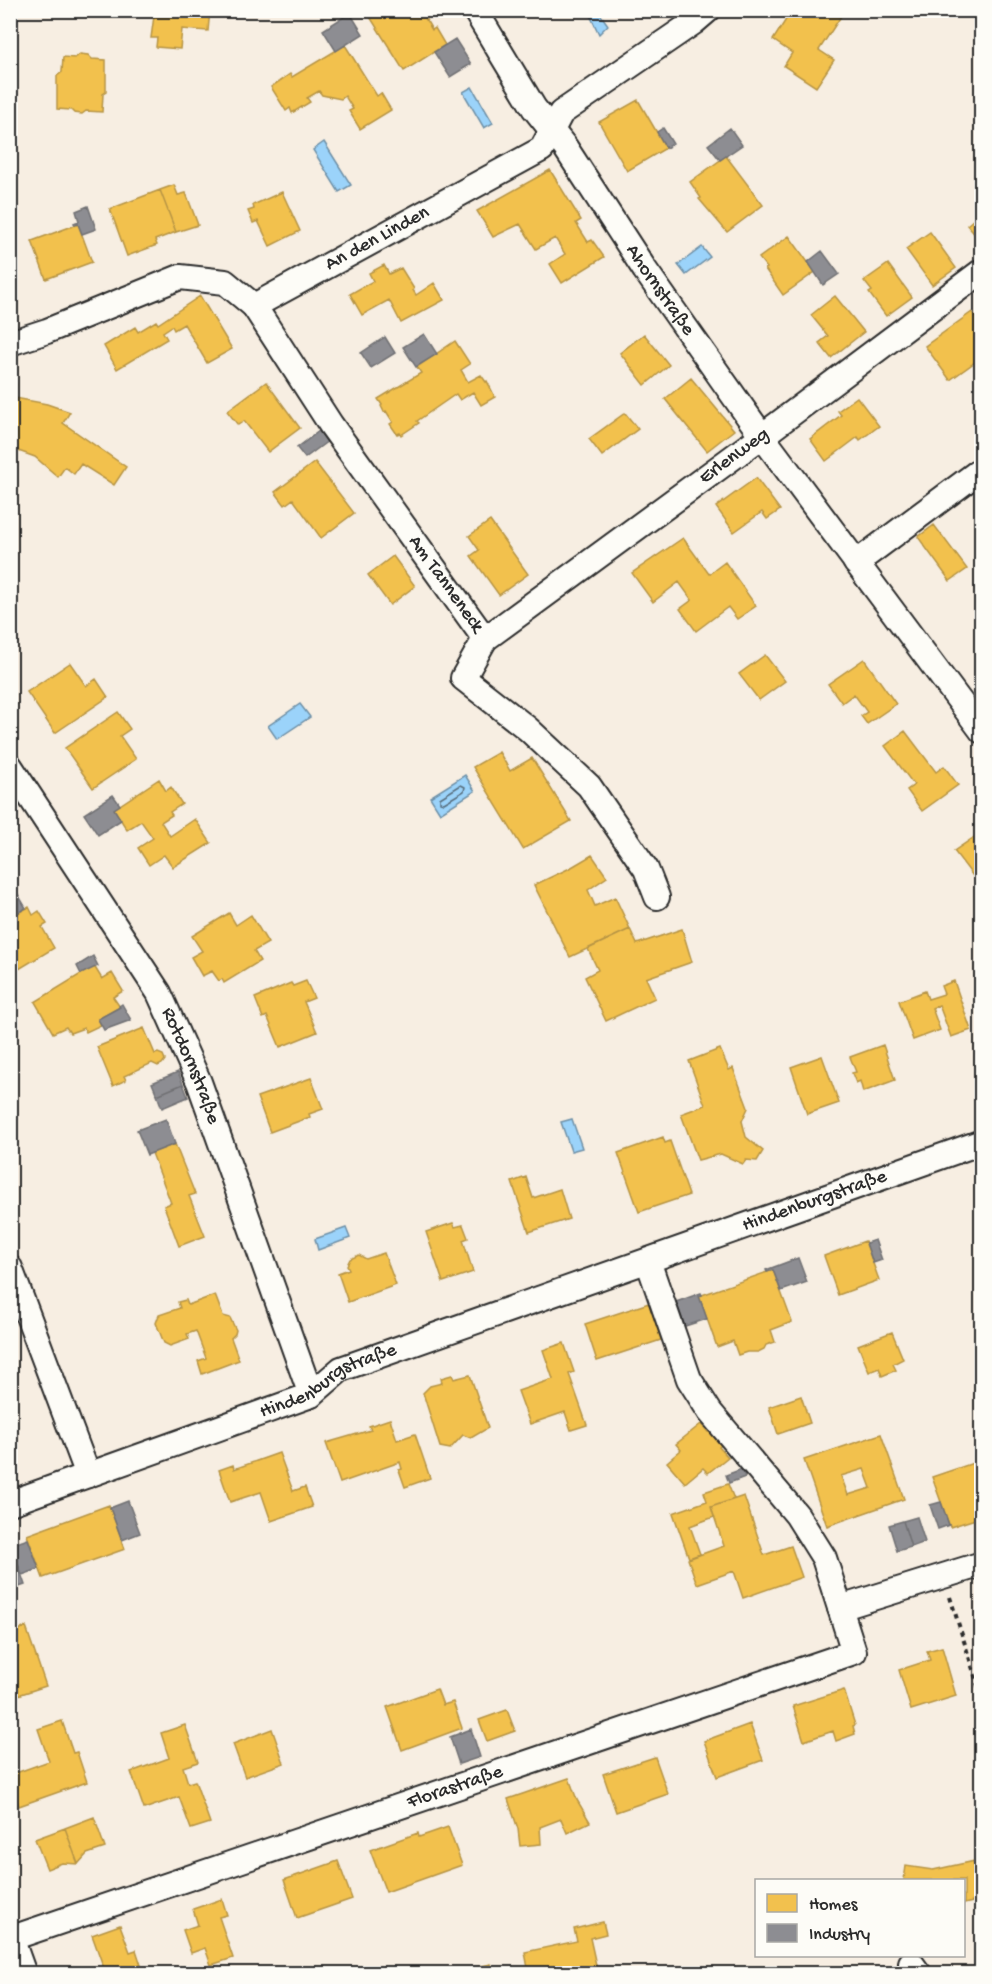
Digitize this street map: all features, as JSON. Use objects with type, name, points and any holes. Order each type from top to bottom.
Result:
[{"type":"street","name":"Ahornstraße","points":[[475,10],[534,108],[553,130],[645,270],[762,436],[981,731]]},
{"type":"street","name":"An den Linden","points":[[254,306],[542,149],[561,113],[708,10]]},
{"type":"street","name":"Erlenweg","points":[[485,639],[762,436],[981,271]]},
{"type":"street","points":[[10,343],[47,331],[180,277],[225,282],[254,306]]},
{"type":"street","name":"Am Tanneneck","points":[[254,306],[331,425],[485,639],[463,678],[528,729],[588,786],[645,869],[657,897]]},
{"type":"street","points":[[856,563],[981,469]]},
{"type":"street","name":"Rotdornstraße","points":[[10,766],[159,993],[199,1082],[311,1395]]},
{"type":"street","name":"Hindenburgstraße","points":[[10,1503],[311,1395],[341,1368],[981,1142]]},
{"type":"street","name":"Florastraße","points":[[11,1936],[854,1652],[824,1558],[797,1515],[710,1412],[689,1379],[648,1261]]},
{"type":"street","points":[[10,1268],[88,1475]]},
{"type":"street","points":[[840,1608],[981,1564]]},
{"type":"street","points":[[11,1936],[24,1974]]},
{"type":"path","points":[[943,1576],[981,1698]]},
{"type":"water","points":[[588,11],[598,11],[608,25],[599,34]]},
{"type":"water","points":[[472,87],[493,123],[484,128],[463,92]]},
{"type":"water","points":[[324,142],[351,185],[339,192],[313,150]]},
{"type":"water","points":[[702,247],[710,257],[686,275],[678,265]]},
{"type":"water","points":[[300,704],[310,717],[277,739],[268,726]]},
{"type":"water","points":[[465,775],[475,791],[440,813],[430,797]]},
{"type":"water","points":[[572,1119],[582,1148],[571,1151],[561,1122]]},
{"type":"water","points":[[346,1228],[350,1238],[318,1250],[315,1239]]},
{"type":"building: Homes","points":[[158,10],[210,10],[208,31],[182,29],[180,49],[156,47],[157,38],[151,38],[154,16],[157,16]]},
{"type":"building: Homes","points":[[370,10],[425,10],[422,13],[432,30],[435,28],[445,45],[404,71],[367,12]]},
{"type":"building: Homes","points":[[792,10],[845,10],[819,50],[834,60],[816,87],[784,66],[792,53],[773,40]]},
{"type":"building: Homes","points":[[345,45],[377,96],[381,93],[391,110],[360,129],[349,111],[353,109],[345,96],[341,99],[322,95],[319,91],[307,98],[310,102],[292,113],[290,108],[286,111],[271,87],[290,74],[292,77]]},
{"type":"building: Homes","points":[[80,54],[88,55],[92,59],[106,60],[106,92],[103,94],[102,112],[86,111],[82,114],[57,109],[57,76],[62,72],[63,57],[75,58]]},
{"type":"building: Homes","points":[[638,100],[666,148],[627,171],[599,122]]},
{"type":"building: Homes","points":[[726,156],[763,205],[727,232],[699,199],[701,198],[690,182]]},
{"type":"building: Homes","points":[[550,170],[581,220],[576,223],[588,242],[592,240],[604,257],[562,283],[550,264],[565,254],[555,238],[536,249],[520,224],[493,237],[477,211]]},
{"type":"building: Homes","points":[[174,185],[178,195],[186,193],[198,225],[176,232],[160,190]]},
{"type":"building: Homes","points":[[160,190],[176,232],[155,240],[157,245],[127,256],[110,209]]},
{"type":"building: Homes","points":[[282,192],[300,231],[270,246],[258,221],[253,223],[248,211],[254,209],[253,205]]},
{"type":"building: Homes","points":[[982,201],[982,243],[967,225],[981,213],[975,207]]},
{"type":"building: Homes","points":[[78,224],[92,262],[46,279],[32,241]]},
{"type":"building: Homes","points":[[930,232],[956,268],[932,285],[906,249]]},
{"type":"building: Homes","points":[[789,236],[815,272],[783,295],[759,258]]},
{"type":"building: Homes","points":[[888,264],[912,297],[886,316],[869,293],[872,291],[864,281]]},
{"type":"building: Homes","points":[[384,265],[389,274],[401,268],[416,295],[434,283],[444,300],[401,323],[389,300],[362,315],[350,294],[373,281],[369,273]]},
{"type":"building: Homes","points":[[200,296],[232,349],[207,363],[184,324],[174,330],[172,326],[163,332],[167,339],[117,369],[104,346],[135,327],[138,332],[156,321],[158,324]]},
{"type":"building: Homes","points":[[835,296],[864,332],[831,358],[819,343],[828,336],[811,315]]},
{"type":"building: Homes","points":[[972,312],[982,325],[982,357],[950,380],[925,346]]},
{"type":"building: Homes","points":[[644,334],[669,365],[645,385],[620,353]]},
{"type":"building: Homes","points":[[455,341],[470,364],[461,370],[468,382],[481,375],[487,381],[495,397],[481,405],[473,392],[460,400],[456,394],[417,421],[419,423],[401,435],[397,434],[390,424],[393,422],[386,411],[384,412],[378,399],[421,373],[417,367]]},
{"type":"building: Homes","points":[[691,378],[734,430],[707,451],[665,399]]},
{"type":"building: Homes","points":[[266,382],[300,428],[268,452],[244,421],[238,425],[227,411]]},
{"type":"building: Homes","points":[[10,383],[16,384],[15,398],[47,404],[70,412],[63,423],[126,467],[114,485],[81,464],[74,474],[65,467],[58,477],[35,457],[10,448]]},
{"type":"building: Homes","points":[[857,397],[879,426],[860,440],[858,437],[826,461],[810,439],[841,415],[838,411]]},
{"type":"building: Homes","points":[[625,413],[638,429],[602,456],[589,439]]},
{"type":"building: Homes","points":[[315,462],[354,513],[321,538],[293,499],[285,505],[275,492]]},
{"type":"building: Homes","points":[[756,478],[780,510],[767,519],[762,512],[734,532],[716,507]]},
{"type":"building: Homes","points":[[490,521],[528,574],[499,595],[471,556],[479,550],[469,536]]},
{"type":"building: Homes","points":[[934,525],[967,569],[950,581],[918,537]]},
{"type":"building: Homes","points":[[683,538],[709,574],[725,562],[756,606],[737,619],[728,607],[696,631],[680,609],[692,600],[679,582],[653,602],[632,573]]},
{"type":"building: Homes","points":[[393,556],[415,586],[390,605],[368,575]]},
{"type":"building: Homes","points":[[765,655],[785,681],[759,700],[739,674]]},
{"type":"building: Homes","points":[[864,659],[896,704],[867,724],[861,716],[867,712],[854,694],[842,703],[828,684]]},
{"type":"building: Homes","points":[[70,663],[86,686],[96,679],[108,697],[55,733],[27,692]]},
{"type":"building: Homes","points":[[118,712],[130,729],[120,736],[136,759],[93,788],[65,748]]},
{"type":"building: Homes","points":[[905,731],[936,772],[944,766],[958,785],[922,811],[907,790],[914,785],[885,746]]},
{"type":"building: Homes","points":[[499,752],[510,771],[532,758],[571,821],[523,849],[473,767]]},
{"type":"building: Homes","points":[[159,779],[166,791],[171,787],[182,804],[170,812],[172,815],[161,822],[170,836],[195,819],[211,843],[173,867],[164,855],[149,865],[138,848],[153,838],[141,821],[127,830],[114,809]]},
{"type":"building: Homes","points":[[982,832],[982,888],[954,851]]},
{"type":"building: Homes","points":[[592,855],[607,877],[588,890],[595,906],[615,897],[630,929],[570,957],[534,885]]},
{"type":"building: Homes","points":[[29,907],[33,915],[39,911],[47,924],[42,927],[54,948],[19,969],[10,955],[10,917]]},
{"type":"building: Homes","points":[[229,913],[236,925],[251,915],[268,943],[254,951],[260,961],[224,983],[222,979],[219,981],[212,971],[202,976],[191,957],[202,951],[192,936]]},
{"type":"building: Homes","points":[[630,929],[637,944],[682,929],[692,962],[646,978],[655,998],[606,1021],[585,977],[598,970],[588,949]]},
{"type":"building: Homes","points":[[94,966],[102,979],[112,973],[123,991],[113,997],[120,1007],[98,1019],[101,1025],[86,1032],[84,1028],[70,1033],[66,1027],[53,1033],[35,1002]]},
{"type":"building: Homes","points":[[306,981],[314,998],[304,1002],[317,1032],[280,1047],[267,1016],[263,1018],[255,998],[291,983],[293,986]]},
{"type":"building: Homes","points":[[954,981],[971,1030],[951,1037],[939,1005],[932,1008],[940,1030],[913,1040],[899,1001],[925,991],[928,999],[944,994],[941,986]]},
{"type":"building: Homes","points":[[144,1028],[155,1054],[163,1055],[165,1060],[158,1066],[152,1063],[124,1076],[126,1080],[113,1086],[97,1047]]},
{"type":"building: Homes","points":[[883,1045],[895,1080],[863,1092],[860,1081],[856,1083],[852,1073],[856,1072],[850,1057]]},
{"type":"building: Homes","points":[[720,1049],[729,1070],[733,1068],[748,1108],[742,1121],[746,1137],[763,1151],[757,1161],[746,1160],[743,1164],[721,1154],[698,1160],[681,1114],[705,1105],[689,1061]]},
{"type":"building: Homes","points":[[822,1056],[839,1103],[807,1114],[791,1067]]},
{"type":"building: Homes","points":[[311,1078],[323,1109],[309,1114],[310,1117],[270,1132],[257,1097]]},
{"type":"building: Homes","points":[[663,1137],[665,1143],[670,1141],[689,1195],[639,1212],[618,1153]]},
{"type":"building: Homes","points":[[175,1144],[195,1194],[189,1196],[205,1236],[179,1246],[164,1206],[171,1203],[152,1153]]},
{"type":"building: Homes","points":[[526,1177],[533,1198],[560,1189],[569,1219],[529,1232],[512,1182]]},
{"type":"building: Homes","points":[[453,1223],[455,1227],[463,1225],[468,1238],[463,1240],[473,1272],[443,1282],[426,1232]]},
{"type":"building: Homes","points":[[865,1241],[879,1280],[838,1295],[824,1256]]},
{"type":"building: Homes","points":[[384,1253],[396,1285],[348,1302],[338,1273],[349,1269],[347,1265],[350,1259],[359,1255],[366,1259]]},
{"type":"building: Homes","points":[[773,1270],[792,1322],[771,1330],[775,1342],[766,1345],[758,1352],[738,1355],[733,1341],[717,1347],[699,1296]]},
{"type":"building: Homes","points":[[215,1295],[223,1316],[230,1318],[236,1330],[231,1338],[239,1360],[202,1374],[198,1361],[206,1358],[196,1331],[187,1334],[189,1339],[170,1346],[164,1343],[156,1323],[159,1315],[180,1308],[178,1302],[186,1300],[188,1305]]},
{"type":"building: Homes","points":[[649,1303],[661,1340],[597,1361],[585,1324]]},
{"type":"building: Homes","points":[[892,1332],[903,1359],[893,1364],[896,1370],[882,1376],[879,1368],[869,1372],[858,1345]]},
{"type":"building: Homes","points":[[564,1343],[574,1372],[569,1374],[587,1425],[571,1430],[565,1412],[530,1424],[518,1391],[553,1379],[543,1350]]},
{"type":"building: Homes","points":[[452,1375],[454,1379],[470,1375],[488,1428],[471,1438],[463,1435],[450,1449],[440,1447],[423,1393],[430,1386],[442,1383],[441,1378]]},
{"type":"building: Homes","points":[[801,1396],[810,1423],[778,1434],[769,1407]]},
{"type":"building: Homes","points":[[390,1419],[397,1440],[415,1434],[430,1478],[405,1487],[399,1470],[402,1469],[400,1462],[340,1483],[326,1443],[371,1430],[369,1426]]},
{"type":"building: Homes","points":[[701,1424],[708,1432],[711,1430],[723,1444],[719,1447],[728,1457],[708,1473],[703,1468],[685,1483],[667,1462],[681,1450],[676,1444]]},
{"type":"building: Homes","points":[[881,1434],[904,1499],[827,1526],[804,1460]],"holes":[[[864,1469],[871,1488],[848,1495],[841,1476]]]},
{"type":"building: Homes","points":[[279,1453],[293,1491],[305,1487],[312,1507],[271,1521],[261,1492],[230,1502],[219,1470],[233,1465],[234,1469]]},
{"type":"building: Homes","points":[[982,1460],[982,1517],[950,1527],[932,1477]]},
{"type":"building: Homes","points":[[728,1484],[734,1499],[711,1507],[714,1517],[690,1526],[700,1554],[689,1558],[673,1513],[707,1501],[704,1492]]},
{"type":"building: Homes","points":[[744,1496],[764,1555],[791,1546],[802,1577],[743,1598],[734,1571],[697,1584],[688,1559],[724,1546],[711,1507]]},
{"type":"building: Homes","points":[[109,1505],[125,1549],[43,1578],[27,1535]]},
{"type":"building: Homes","points":[[26,1627],[46,1686],[12,1697],[10,1692],[10,1633]]},
{"type":"building: Homes","points":[[942,1647],[956,1696],[911,1710],[899,1670],[930,1660],[927,1651]]},
{"type":"building: Homes","points":[[437,1689],[443,1705],[453,1702],[462,1728],[402,1750],[387,1707]]},
{"type":"building: Homes","points":[[844,1690],[855,1725],[853,1726],[855,1734],[836,1741],[833,1731],[804,1741],[793,1706]]},
{"type":"building: Homes","points":[[507,1710],[515,1731],[487,1741],[479,1720]]},
{"type":"building: Homes","points":[[62,1721],[73,1753],[77,1752],[87,1782],[19,1806],[10,1775],[49,1761],[38,1729]]},
{"type":"building: Homes","points":[[750,1724],[763,1760],[717,1777],[704,1741]]},
{"type":"building: Homes","points":[[185,1725],[198,1762],[183,1767],[188,1783],[195,1781],[210,1823],[191,1829],[179,1797],[144,1809],[131,1772],[169,1758],[161,1733]]},
{"type":"building: Homes","points":[[272,1729],[284,1763],[245,1777],[233,1744]]},
{"type":"building: Homes","points":[[655,1757],[668,1794],[616,1812],[603,1774]]},
{"type":"building: Homes","points":[[569,1778],[577,1800],[590,1822],[567,1833],[561,1819],[540,1827],[541,1844],[520,1846],[518,1829],[508,1799]]},
{"type":"building: Homes","points":[[94,1817],[105,1848],[87,1854],[78,1864],[65,1828]]},
{"type":"building: Homes","points":[[448,1827],[462,1865],[386,1892],[370,1850],[418,1833],[419,1837]]},
{"type":"building: Homes","points":[[65,1828],[78,1864],[62,1863],[47,1869],[35,1839]]},
{"type":"building: Homes","points":[[338,1861],[352,1899],[297,1918],[284,1880]]},
{"type":"building: Homes","points":[[975,1861],[982,1900],[965,1904],[965,1879],[904,1879],[906,1866],[933,1870]]},
{"type":"building: Homes","points":[[222,1899],[227,1915],[219,1917],[233,1958],[211,1965],[205,1948],[191,1953],[183,1930],[198,1925],[193,1909]]},
{"type":"building: Homes","points":[[603,1922],[606,1934],[590,1938],[598,1974],[529,1974],[525,1952],[577,1941],[574,1929]]},
{"type":"building: Homes","points":[[120,1925],[130,1952],[136,1950],[141,1965],[119,1974],[106,1974],[92,1935]]},
{"type":"building: Homes","points":[[491,1964],[493,1974],[449,1974]]},
{"type":"building: Industry","points":[[350,13],[363,34],[336,51],[323,30]]},
{"type":"building: Industry","points":[[455,39],[471,64],[450,77],[434,52]]},
{"type":"building: Industry","points":[[663,128],[673,144],[666,148],[657,132]]},
{"type":"building: Industry","points":[[730,128],[742,145],[720,160],[708,145]]},
{"type":"building: Industry","points":[[88,206],[96,229],[82,234],[78,224],[74,223],[79,221],[76,211]]},
{"type":"building: Industry","points":[[822,251],[839,274],[823,285],[808,262]]},
{"type":"building: Industry","points":[[424,334],[437,354],[416,367],[403,347]]},
{"type":"building: Industry","points":[[385,337],[395,353],[371,368],[361,353]]},
{"type":"building: Industry","points":[[319,431],[328,441],[305,458],[297,448]]},
{"type":"building: Industry","points":[[113,795],[120,805],[114,809],[121,820],[98,835],[84,814]]},
{"type":"building: Industry","points":[[16,891],[26,908],[10,917],[10,894]]},
{"type":"building: Industry","points":[[93,956],[98,966],[81,974],[77,966]]},
{"type":"building: Industry","points":[[122,1004],[131,1020],[104,1030],[98,1019]]},
{"type":"building: Industry","points":[[178,1072],[183,1084],[157,1095],[152,1083]]},
{"type":"building: Industry","points":[[183,1084],[188,1097],[162,1108],[157,1095]]},
{"type":"building: Industry","points":[[166,1119],[175,1144],[147,1155],[137,1130]]},
{"type":"building: Industry","points":[[875,1240],[882,1260],[873,1263],[866,1243]]},
{"type":"building: Industry","points":[[798,1258],[807,1282],[781,1291],[773,1270],[767,1272],[766,1270]]},
{"type":"building: Industry","points":[[701,1293],[702,1295],[699,1296],[707,1319],[685,1326],[676,1302]]},
{"type":"building: Industry","points":[[742,1469],[745,1477],[729,1483],[726,1475]]},
{"type":"building: Industry","points":[[128,1501],[140,1533],[122,1540],[110,1508]]},
{"type":"building: Industry","points":[[941,1502],[949,1525],[938,1529],[930,1505]]},
{"type":"building: Industry","points":[[917,1517],[925,1542],[911,1547],[903,1521]]},
{"type":"building: Industry","points":[[903,1521],[911,1547],[897,1551],[889,1525]]},
{"type":"building: Industry","points":[[28,1539],[39,1569],[22,1575],[11,1545]]},
{"type":"building: Industry","points":[[15,1556],[25,1585],[13,1589],[10,1583],[10,1558]]},
{"type":"building: Industry","points":[[471,1729],[480,1757],[459,1764],[450,1737]]}]
